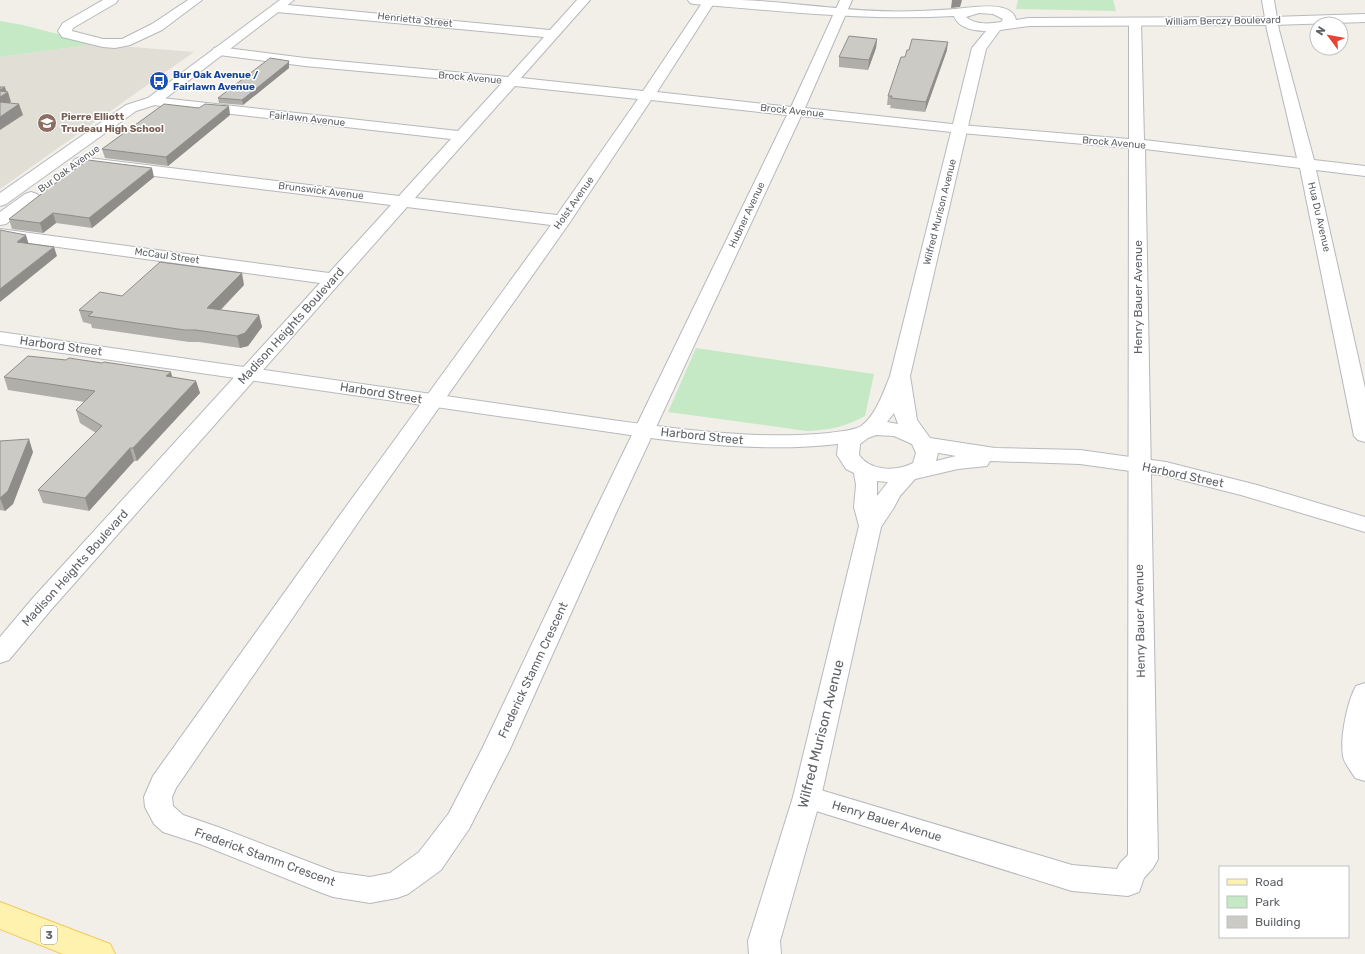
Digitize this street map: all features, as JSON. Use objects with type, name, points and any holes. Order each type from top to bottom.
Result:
[{"type":"main road","name":"3","points":[[0,915],[99,954]]},
{"type":"street","points":[[108,0],[68,26],[65,31],[67,34],[114,44],[127,42],[138,38],[196,0]]},
{"type":"street","name":"Madison Heights Boulevard","points":[[0,654],[333,279],[584,0]]},
{"type":"street","points":[[694,0],[843,6],[910,15],[967,17],[1000,15]]},
{"type":"street","points":[[967,17],[985,0]]},
{"type":"street","name":"Hua Du Avenue","points":[[1268,0],[1315,197],[1365,436]]},
{"type":"street","name":"Holst Avenue","points":[[433,401],[562,221],[647,96],[709,1]]},
{"type":"street","name":"Henrietta Street","points":[[282,4],[553,34]]},
{"type":"street","name":"Bur Oak Avenue","points":[[0,201],[131,108],[153,102],[282,4]]},
{"type":"street","name":"Hubner Avenue","points":[[646,430],[796,112],[843,6]]},
{"type":"street","points":[[967,17],[982,27],[1000,15]]},
{"type":"street","name":"William Berczy Boulevard","points":[[1000,15],[1029,22],[1080,20],[1135,21],[1365,18]]},
{"type":"street","name":"Wilfred Murison Avenue","points":[[862,433],[884,413],[900,376],[961,129],[979,48],[1000,15]]},
{"type":"street","points":[[967,17],[976,33],[976,41],[979,48]]},
{"type":"street","name":"Henry Bauer Avenue","points":[[807,797],[1072,878],[1128,883],[1131,872],[1143,859],[1135,21]]},
{"type":"street","name":"Brock Avenue","points":[[219,51],[305,62],[510,81],[961,129],[1137,144],[1365,171]]},
{"type":"street","name":"Bur Oak Avenue","points":[[74,166],[151,111],[153,102]]},
{"type":"street","name":"Fairlawn Avenue","points":[[153,102],[462,136]]},
{"type":"street","name":"Brunswick Avenue","points":[[74,166],[403,201],[562,221]]},
{"type":"street","name":"Bur Oak Avenue","points":[[0,220],[43,189]]},
{"type":"street","name":"McCaul Street","points":[[0,234],[333,279]]},
{"type":"street","name":"Harbord Street","points":[[0,338],[250,373],[433,401],[646,430],[764,442],[822,441],[862,433]]},
{"type":"street","name":"Wilfred Murison Avenue","points":[[900,376],[907,422],[920,441]]},
{"type":"street","name":"Frederick Stamm Crescent","points":[[433,401],[163,784],[158,797],[159,807],[164,816],[173,824],[208,835],[333,884],[370,890],[397,885],[418,871],[430,861],[459,821],[496,749],[646,430]]},
{"type":"street","points":[[857,464],[886,476],[911,473],[921,468],[926,462],[928,456],[927,450],[920,441],[900,431],[884,429],[862,433],[852,439],[847,448],[867,485],[864,507],[870,526]]},
{"type":"street","name":"Harbord Street","points":[[920,441],[939,447],[995,455],[1080,457],[1166,470],[1249,490],[1365,525]]},
{"type":"street","name":"Harbord Street","points":[[764,442],[857,464]]},
{"type":"street","name":"Harbord Street","points":[[911,473],[958,462],[984,461],[995,455]]},
{"type":"street","name":"Wilfred Murison Avenue","points":[[759,950],[807,797],[870,526],[882,509],[890,493],[911,473]]},
{"type":"street","points":[[1365,693],[1357,733],[1357,758],[1365,770]]},
{"type":"shaded area","name":"Pierre Elliott Trudeau High School","points":[[96,44],[194,52],[0,189],[0,57]]},
{"type":"green space","points":[[1018,0],[1113,0],[1116,11],[1016,9]]},
{"type":"green space","points":[[0,21],[23,25],[96,44],[0,57]]},
{"type":"green space","points":[[696,348],[874,374],[865,416],[851,423],[837,427],[807,431],[668,412]]},
{"type":"building","points":[[849,36],[877,39],[869,60],[839,57]]},
{"type":"building","points":[[912,39],[948,42],[926,102],[891,98],[892,96],[888,96],[901,57],[905,57]]},
{"type":"building","points":[[270,58],[289,61],[242,100],[218,98]]},
{"type":"building","points":[[0,91],[8,92],[0,97]]},
{"type":"building","points":[[0,102],[19,104],[0,117]]},
{"type":"building","points":[[164,104],[199,108],[205,104],[229,106],[166,157],[102,149]]},
{"type":"building","points":[[88,160],[152,168],[89,218],[53,213],[40,223],[9,219],[49,188]]},
{"type":"building","points":[[0,230],[26,235],[17,242],[54,247],[0,289]]},
{"type":"building","points":[[160,262],[242,273],[207,308],[259,315],[245,333],[237,336],[88,316],[93,312],[79,310],[100,292],[122,296]]},
{"type":"building","points":[[28,356],[66,360],[69,358],[102,363],[104,362],[171,372],[166,376],[196,381],[133,448],[130,448],[85,498],[38,490],[102,426],[76,410],[95,391],[4,377]]},
{"type":"building","points":[[29,439],[8,491],[0,498],[0,441]]},
{"type":"place","name":"Bur Oak Avenue / Fairlawn Avenue","points":[[159,81]]},
{"type":"place","name":"Pierre Elliott Trudeau High School","points":[[47,123]]}]
